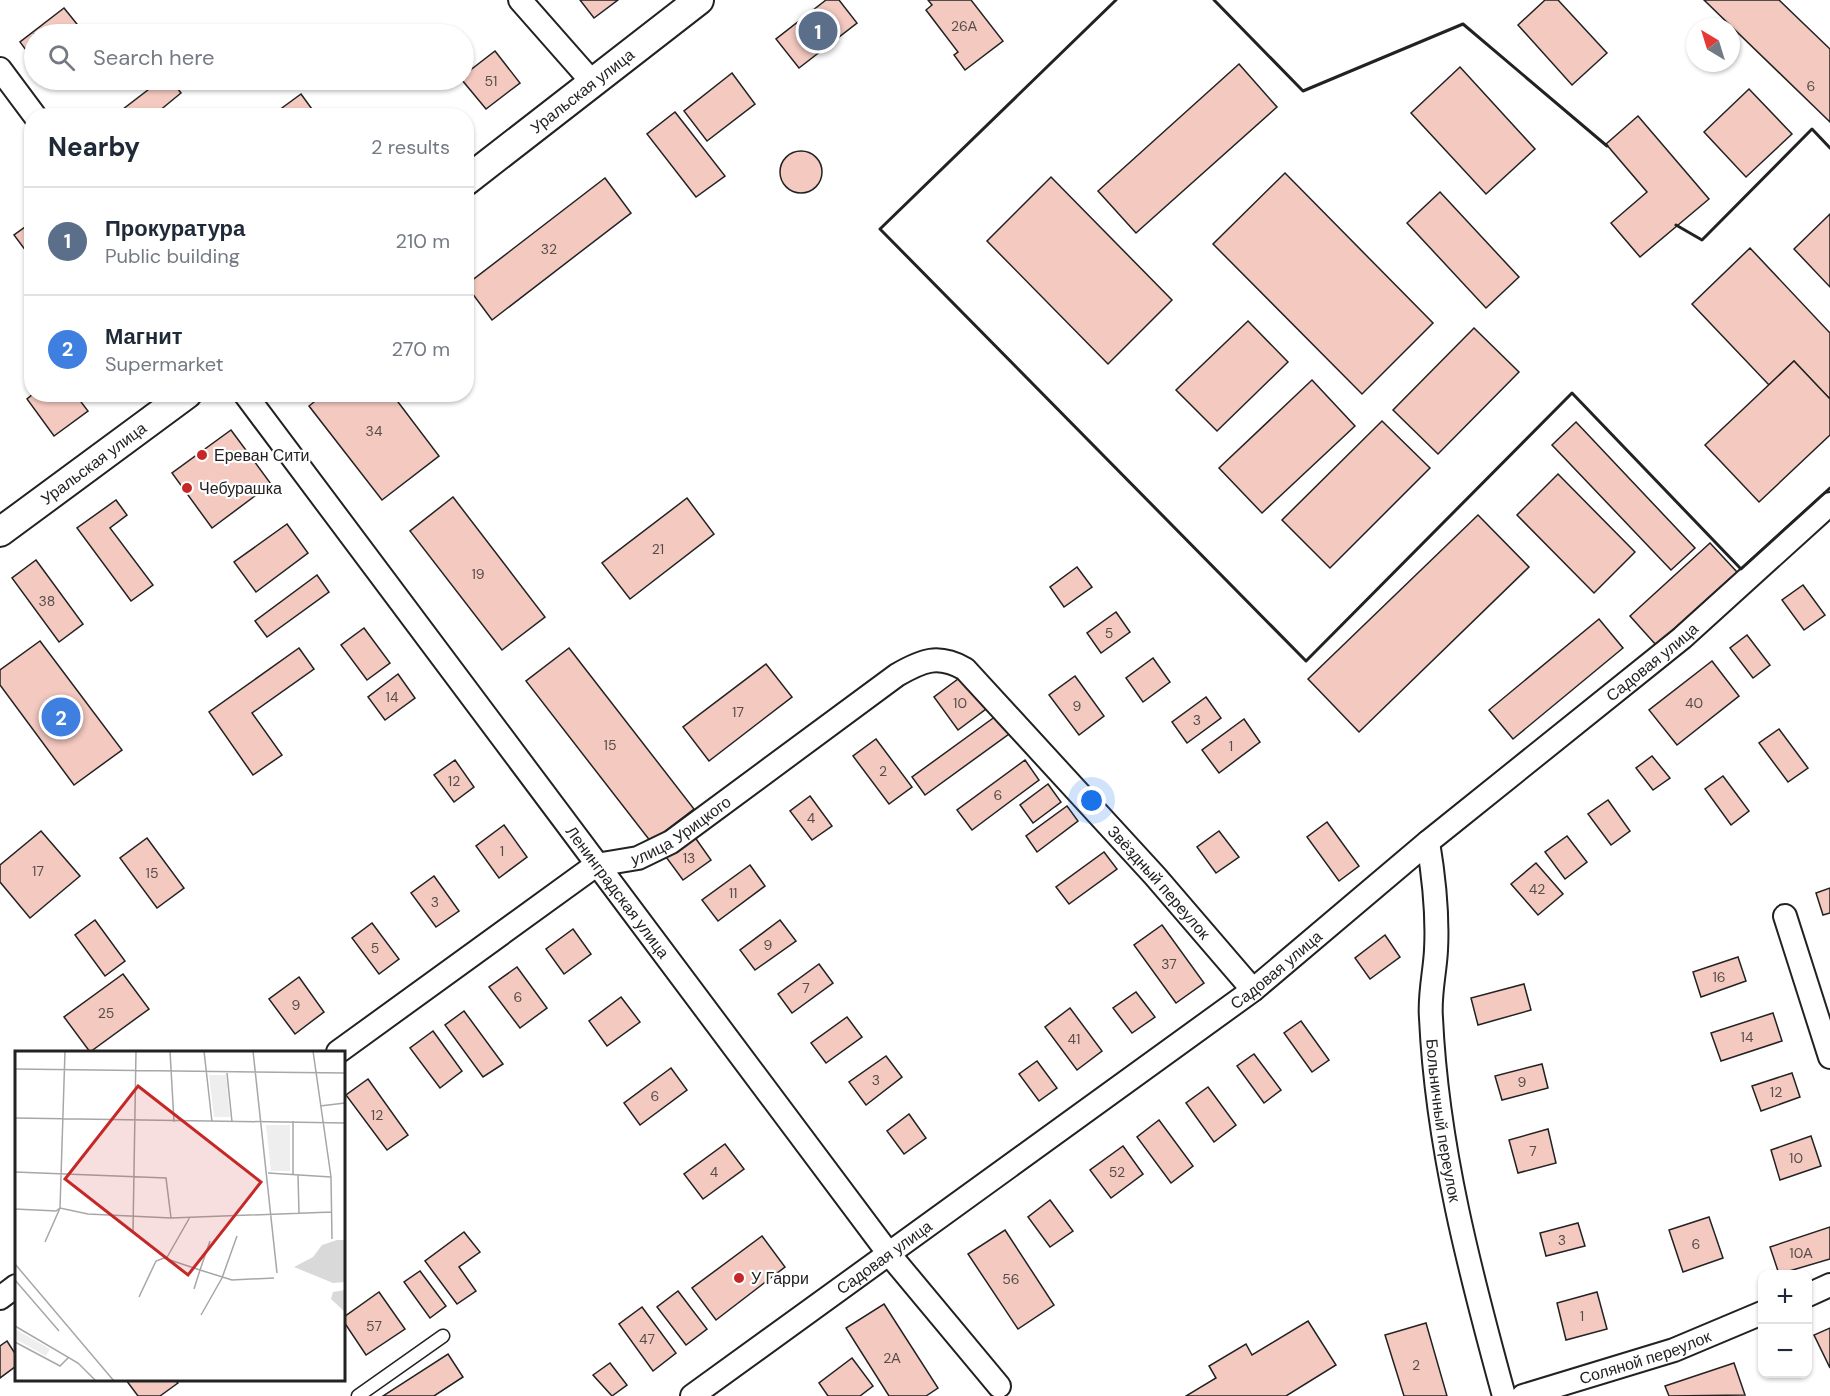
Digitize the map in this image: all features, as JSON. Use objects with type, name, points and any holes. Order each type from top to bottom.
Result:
[{"type":"street","points":[[520,0],[594,84]]},
{"type":"street","name":"Уральская улица","points":[[474,176],[699,0]]},
{"type":"street","points":[[0,69],[29,108]]},
{"type":"street","name":"Уральская улица","points":[[0,532],[176,402]]},
{"type":"street","name":"Ленинградская улица","points":[[251,402],[889,1254],[999,1386]]},
{"type":"street","name":"Садовая улица","points":[[692,1396],[1253,990],[1428,842],[1682,638],[1830,504]]},
{"type":"street","name":"улица Урицкого","points":[[341,1051],[596,865],[638,858],[671,842],[897,675],[920,662],[948,660],[965,669]]},
{"type":"street","name":"Звёздный переулок","points":[[965,669],[1155,876],[1253,990]]},
{"type":"street","name":"Больничный переулок","points":[[1428,842],[1437,900],[1436,951],[1430,1016],[1449,1177],[1468,1263],[1504,1396]]},
{"type":"street","points":[[1785,916],[1830,1057]]},
{"type":"street","points":[[1812,1293],[1830,1285]]},
{"type":"street","points":[[0,1298],[15,1287]]},
{"type":"street","name":"Соляной переулок","points":[[1523,1396],[1674,1350],[1758,1315]]},
{"type":"lane","points":[[358,1396],[443,1336]]},
{"type":"building","points":[[580,0],[618,0],[594,18]]},
{"type":"building","points":[[826,0],[839,0],[857,23],[799,68],[776,39]]},
{"type":"building","points":[[928,0],[971,0],[1003,41],[965,70],[954,55],[958,52],[926,10],[932,5]]},
{"type":"building","points":[[1545,0],[1558,0],[1607,53],[1572,85],[1518,25]]},
{"type":"building","points":[[1704,0],[1779,0],[1830,49],[1830,122],[1740,35],[1740,18],[1723,18]]},
{"type":"building","points":[[64,8],[77,24],[43,24]]},
{"type":"building","points":[[495,51],[520,83],[486,109],[470,90],[474,90],[474,67]]},
{"type":"building","points":[[1239,64],[1277,107],[1136,233],[1098,191]]},
{"type":"building","points":[[1460,67],[1535,149],[1486,194],[1411,113]]},
{"type":"building","points":[[732,73],[755,104],[707,141],[684,111]]},
{"type":"building","points":[[1749,89],[1792,134],[1746,177],[1704,132]]},
{"type":"building","points":[[148,90],[179,90],[181,93],[163,108],[124,108]]},
{"type":"building","points":[[301,94],[311,108],[282,108]]},
{"type":"building","points":[[675,112],[725,176],[696,197],[647,134]]},
{"type":"building","points":[[1638,116],[1709,199],[1640,257],[1611,223],[1647,192],[1606,144]]},
{"type":"building","points":[[801,151],[816,157],[822,172],[816,187],[801,193],[786,187],[780,172],[786,157]]},
{"type":"building","points":[[1285,173],[1433,323],[1362,394],[1213,244]]},
{"type":"building","points":[[1051,177],[1172,300],[1108,364],[987,241]]},
{"type":"building","points":[[605,178],[631,213],[492,320],[474,296],[474,279]]},
{"type":"building","points":[[1440,192],[1519,277],[1486,308],[1407,223]]},
{"type":"building","points":[[1830,214],[1830,287],[1794,249]]},
{"type":"building","points":[[24,228],[24,248],[14,235]]},
{"type":"building","points":[[1750,248],[1830,333],[1830,399],[1794,361],[1769,385],[1692,304]]},
{"type":"building","points":[[1248,321],[1288,362],[1217,431],[1176,390]]},
{"type":"building","points":[[1474,328],[1519,372],[1438,454],[1393,410]]},
{"type":"building","points":[[1794,361],[1830,399],[1830,435],[1759,502],[1705,445]]},
{"type":"building","points":[[1312,380],[1355,426],[1262,513],[1219,468]]},
{"type":"building","points":[[29,402],[81,402],[88,411],[54,436]]},
{"type":"building","points":[[314,402],[398,402],[439,456],[382,500],[309,406]]},
{"type":"building","points":[[1382,421],[1430,468],[1330,568],[1282,520]]},
{"type":"building","points":[[1576,422],[1695,548],[1671,570],[1552,445]]},
{"type":"building","points":[[231,430],[271,484],[212,528],[172,473]]},
{"type":"building","points":[[1558,474],[1635,552],[1594,593],[1517,515]]},
{"type":"building","points":[[453,497],[545,617],[502,650],[410,531]]},
{"type":"building","points":[[687,498],[714,534],[630,599],[602,563]]},
{"type":"building","points":[[116,500],[127,515],[110,528],[153,585],[131,601],[77,528]]},
{"type":"building","points":[[1478,515],[1529,567],[1359,732],[1308,679]]},
{"type":"building","points":[[287,524],[308,553],[256,592],[234,562]]},
{"type":"building","points":[[1710,543],[1737,572],[1656,645],[1630,616]]},
{"type":"building","points":[[36,560],[83,624],[59,642],[12,578]]},
{"type":"building","points":[[1077,567],[1092,587],[1064,607],[1050,587]]},
{"type":"building","points":[[317,575],[329,592],[267,637],[255,621]]},
{"type":"building","points":[[1803,585],[1825,615],[1804,630],[1782,600]]},
{"type":"building","points":[[1116,612],[1130,632],[1101,653],[1087,633]]},
{"type":"building","points":[[1599,619],[1623,648],[1513,739],[1489,710]]},
{"type":"building","points":[[364,628],[390,663],[367,680],[341,645]]},
{"type":"building","points":[[1747,635],[1770,665],[1753,678],[1730,648]]},
{"type":"building","points":[[40,641],[122,750],[74,785],[0,685],[0,670]]},
{"type":"building","points":[[299,648],[314,669],[252,713],[282,755],[253,775],[209,712]]},
{"type":"building","points":[[569,648],[694,809],[651,842],[526,681]]},
{"type":"building","points":[[1153,658],[1170,682],[1143,702],[1126,678]]},
{"type":"building","points":[[1712,661],[1739,696],[1677,745],[1649,710]]},
{"type":"building","points":[[766,664],[792,697],[709,761],[683,727]]},
{"type":"building","points":[[398,674],[415,698],[385,720],[368,697]]},
{"type":"building","points":[[962,676],[986,709],[958,730],[934,697]]},
{"type":"building","points":[[1075,676],[1104,716],[1079,735],[1049,695]]},
{"type":"building","points":[[1206,697],[1221,718],[1187,743],[1172,722]]},
{"type":"building","points":[[996,716],[1009,734],[925,795],[912,777]]},
{"type":"building","points":[[1244,719],[1260,742],[1219,773],[1202,750]]},
{"type":"building","points":[[1779,729],[1808,768],[1788,782],[1759,743]]},
{"type":"building","points":[[876,739],[912,787],[889,804],[853,756]]},
{"type":"building","points":[[1652,756],[1670,778],[1653,790],[1636,768]]},
{"type":"building","points":[[455,760],[474,787],[454,802],[434,775]]},
{"type":"building","points":[[1025,760],[1039,780],[972,830],[957,810]]},
{"type":"building","points":[[1723,776],[1749,811],[1731,825],[1705,789]]},
{"type":"building","points":[[1048,784],[1061,802],[1033,823],[1020,805]]},
{"type":"building","points":[[810,796],[832,826],[812,840],[790,811]]},
{"type":"building","points":[[1608,800],[1630,831],[1611,845],[1588,814]]},
{"type":"building","points":[[1067,806],[1078,821],[1037,852],[1026,836]]},
{"type":"building","points":[[1327,822],[1359,866],[1339,881],[1307,837]]},
{"type":"building","points":[[504,825],[527,857],[499,878],[476,846]]},
{"type":"building","points":[[41,831],[80,876],[30,918],[0,882],[0,865]]},
{"type":"building","points":[[1219,831],[1239,857],[1216,873],[1197,847]]},
{"type":"building","points":[[694,836],[711,860],[683,880],[666,857]]},
{"type":"building","points":[[1567,836],[1587,862],[1565,879],[1545,852]]},
{"type":"building","points":[[147,838],[184,888],[157,908],[120,858]]},
{"type":"building","points":[[1104,852],[1117,869],[1069,904],[1056,887]]},
{"type":"building","points":[[1536,863],[1563,894],[1538,915],[1511,884]]},
{"type":"building","points":[[750,865],[765,886],[718,921],[702,900]]},
{"type":"building","points":[[434,876],[459,911],[436,927],[411,893]]},
{"type":"building","points":[[1830,888],[1830,913],[1823,915],[1816,893]]},
{"type":"building","points":[[95,920],[125,961],[105,976],[75,935]]},
{"type":"building","points":[[780,920],[796,941],[755,970],[740,950]]},
{"type":"building","points":[[372,923],[399,959],[379,974],[352,938]]},
{"type":"building","points":[[1162,925],[1204,983],[1176,1003],[1134,945]]},
{"type":"building","points":[[573,929],[591,954],[564,974],[546,949]]},
{"type":"building","points":[[1385,935],[1400,957],[1370,979],[1355,958]]},
{"type":"building","points":[[1738,957],[1746,981],[1701,997],[1693,972]]},
{"type":"building","points":[[819,964],[833,983],[792,1013],[778,994]]},
{"type":"building","points":[[517,967],[547,1008],[520,1028],[489,987]]},
{"type":"building","points":[[123,974],[149,1009],[91,1051],[64,1017]]},
{"type":"building","points":[[299,977],[324,1012],[295,1034],[269,999]]},
{"type":"building","points":[[1524,984],[1531,1010],[1478,1025],[1471,998]]},
{"type":"building","points":[[1136,992],[1155,1017],[1132,1033],[1113,1008]]},
{"type":"building","points":[[621,997],[640,1022],[607,1046],[589,1021]]},
{"type":"building","points":[[1070,1008],[1102,1051],[1077,1070],[1045,1027]]},
{"type":"building","points":[[464,1011],[503,1064],[483,1077],[445,1025]]},
{"type":"building","points":[[1773,1013],[1782,1041],[1721,1061],[1711,1033]]},
{"type":"building","points":[[847,1017],[862,1037],[826,1063],[811,1043]]},
{"type":"building","points":[[1301,1021],[1329,1060],[1312,1072],[1284,1033]]},
{"type":"building","points":[[433,1031],[462,1071],[440,1088],[410,1048]]},
{"type":"building","points":[[1254,1054],[1281,1090],[1264,1103],[1237,1066]]},
{"type":"building","points":[[886,1056],[902,1077],[866,1105],[849,1082]]},
{"type":"building","points":[[1037,1061],[1057,1088],[1039,1101],[1019,1074]]},
{"type":"building","points":[[1542,1064],[1548,1088],[1502,1100],[1495,1076]]},
{"type":"building","points":[[671,1068],[687,1090],[640,1125],[624,1103]]},
{"type":"building","points":[[1792,1073],[1800,1097],[1761,1111],[1752,1086]]},
{"type":"building","points":[[368,1079],[408,1135],[387,1150],[346,1095]]},
{"type":"building","points":[[1208,1087],[1236,1125],[1214,1142],[1186,1103]]},
{"type":"building","points":[[909,1114],[926,1138],[904,1154],[887,1131]]},
{"type":"building","points":[[1159,1120],[1193,1166],[1171,1183],[1137,1137]]},
{"type":"building","points":[[1548,1129],[1556,1163],[1518,1173],[1509,1140]]},
{"type":"building","points":[[1811,1136],[1821,1166],[1780,1180],[1771,1150]]},
{"type":"building","points":[[725,1144],[744,1169],[703,1199],[684,1174]]},
{"type":"building","points":[[1123,1146],[1143,1174],[1111,1198],[1090,1170]]},
{"type":"building","points":[[1050,1200],[1073,1231],[1050,1247],[1028,1217]]},
{"type":"building","points":[[1709,1217],[1723,1258],[1683,1272],[1669,1230]]},
{"type":"building","points":[[1578,1223],[1585,1246],[1546,1256],[1540,1233]]},
{"type":"building","points":[[1830,1227],[1830,1259],[1793,1270],[1778,1270],[1770,1247]]},
{"type":"building","points":[[1005,1230],[1054,1305],[1018,1329],[968,1254]]},
{"type":"building","points":[[464,1232],[480,1252],[459,1267],[476,1291],[457,1304],[425,1261]]},
{"type":"building","name":"У Гарри","points":[[762,1236],[785,1267],[716,1320],[692,1288]]},
{"type":"building","points":[[420,1271],[446,1306],[430,1318],[404,1282]]},
{"type":"building","points":[[678,1291],[707,1329],[686,1345],[657,1307]]},
{"type":"building","points":[[379,1292],[405,1329],[366,1355],[345,1324],[345,1316]]},
{"type":"building","points":[[1597,1292],[1607,1329],[1566,1340],[1557,1303]]},
{"type":"building","points":[[884,1304],[938,1388],[926,1396],[889,1396],[846,1328]]},
{"type":"building","points":[[642,1307],[676,1353],[653,1371],[619,1324]]},
{"type":"building","points":[[1308,1321],[1336,1365],[1286,1396],[1186,1396],[1216,1378],[1209,1366],[1246,1344],[1252,1355]]},
{"type":"building","points":[[1426,1323],[1447,1396],[1404,1396],[1385,1335]]},
{"type":"building","points":[[1830,1328],[1830,1368],[1814,1335]]},
{"type":"building","points":[[7,1341],[15,1353],[15,1367],[0,1378],[0,1346]]},
{"type":"building","points":[[448,1354],[463,1377],[434,1396],[383,1396]]},
{"type":"building","points":[[852,1358],[873,1386],[860,1396],[828,1396],[819,1383]]},
{"type":"building","points":[[610,1363],[627,1385],[612,1396],[593,1375]]},
{"type":"building","points":[[1734,1363],[1745,1395],[1669,1396],[1665,1386]]},
{"type":"building","points":[[127,1381],[176,1381],[178,1383],[160,1396],[138,1396]]},
{"type":"wall","points":[[1116,0],[880,229],[1306,661],[1572,393],[1741,569],[1830,488]]},
{"type":"wall","points":[[1214,0],[1303,91],[1463,24],[1607,146]]},
{"type":"wall","points":[[1676,225],[1702,240],[1812,129],[1830,148]]},
{"type":"place","name":"Прокуратура","points":[[818,31]]},
{"type":"place","name":"Ереван Сити","points":[[202,455]]},
{"type":"place","name":"Чебурашка","points":[[187,488]]},
{"type":"place","name":"Магнит","points":[[61,717]]},
{"type":"place","name":"У Гарри","points":[[739,1278]]}]
